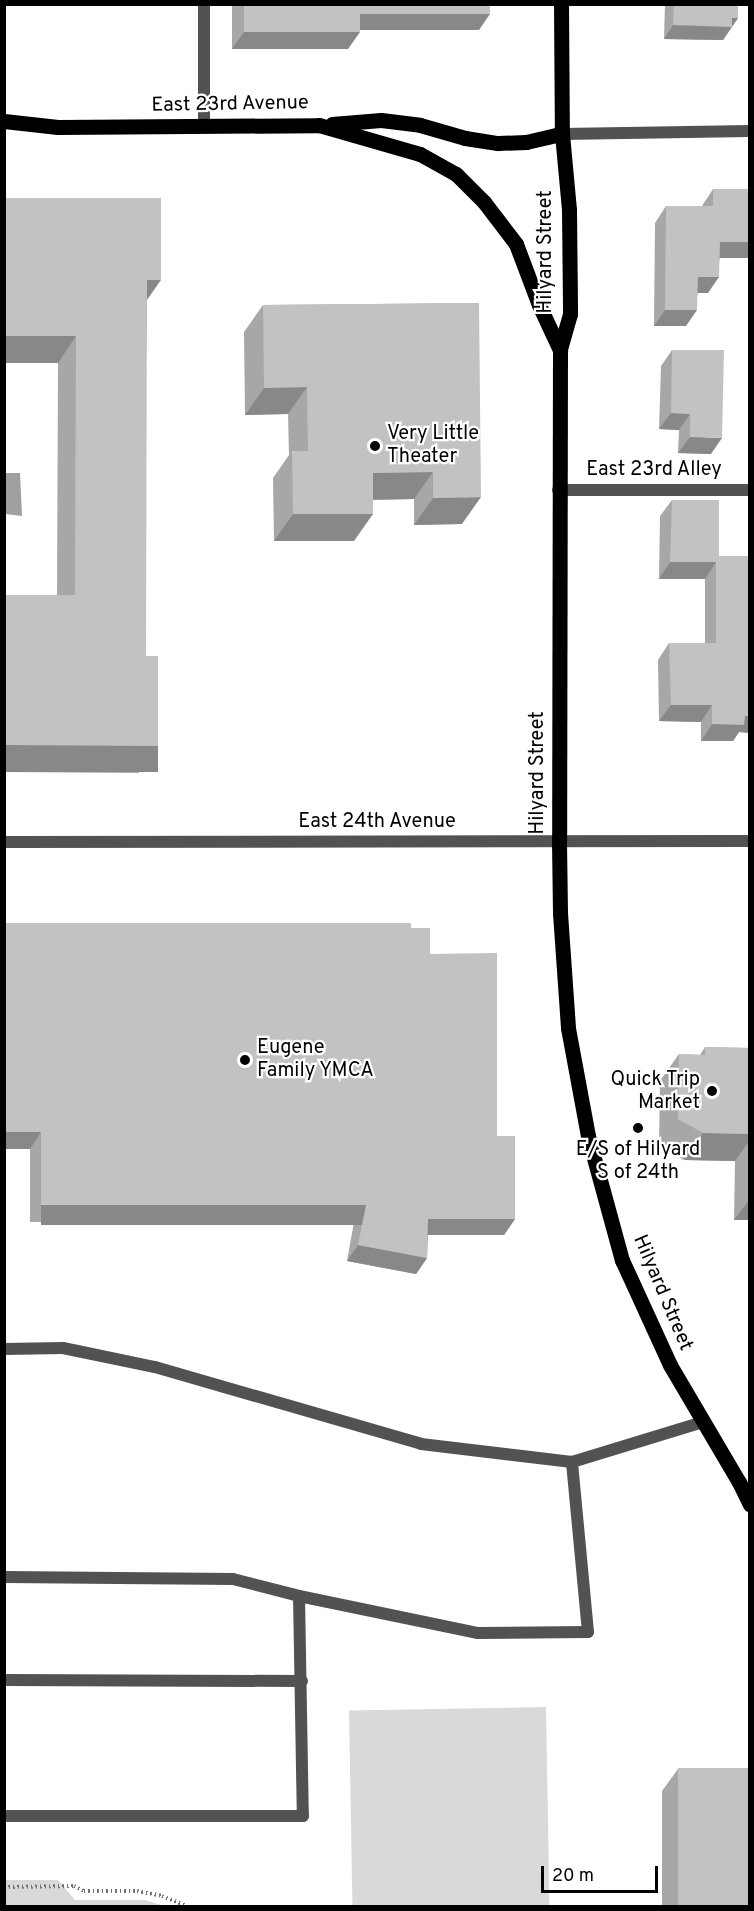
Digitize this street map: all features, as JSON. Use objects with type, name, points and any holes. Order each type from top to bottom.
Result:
[{"type":"main road","name":"Hilyard Street","points":[[561,4],[562,134],[569,210],[570,314],[560,350],[559,842],[560,914],[568,1028],[588,1136],[622,1260],[670,1365],[750,1504]]},
{"type":"main road","points":[[319,125],[381,120],[420,125],[465,138],[498,143],[526,142],[562,134]]},
{"type":"main road","name":"East 23rd Avenue","points":[[4,121],[58,127],[319,125],[420,154],[456,174],[484,202],[516,244],[560,350]]},
{"type":"street","points":[[204,4],[204,126]]},
{"type":"street","points":[[562,134],[750,131]]},
{"type":"street","name":"East 23rd Alley","points":[[558,490],[750,490]]},
{"type":"street","name":"East 24th Avenue","points":[[4,842],[750,842]]},
{"type":"street","points":[[4,1348],[63,1348],[155,1367],[421,1444],[572,1462],[703,1422]]},
{"type":"street","points":[[4,1577],[233,1579],[299,1596],[478,1633],[588,1632],[572,1462]]},
{"type":"street","points":[[4,1816],[303,1816],[299,1596]]},
{"type":"street","points":[[4,1680],[302,1681]]},
{"type":"path","points":[[4,1887],[74,1886],[84,1891],[136,1891],[162,1896],[187,1906]]},
{"type":"shaded area","points":[[5,473],[20,473],[22,516],[5,514]]},
{"type":"shaded area","points":[[546,1707],[549,1906],[352,1906],[349,1710]]},
{"type":"shaded area","points":[[4,1880],[58,1880],[75,1900],[145,1900],[164,1906],[5,1906]]},
{"type":"building","points":[[244,4],[490,4],[490,14],[360,14],[360,32],[244,32]]},
{"type":"building","points":[[674,4],[738,4],[738,18],[732,18],[732,27],[673,25]]},
{"type":"building","points":[[713,189],[750,189],[750,242],[720,242],[719,277],[698,277],[697,310],[665,310],[666,206],[713,206]]},
{"type":"building","points":[[4,198],[161,198],[161,280],[147,280],[146,656],[158,656],[158,746],[4,745],[4,595],[75,595],[76,336],[4,336]]},
{"type":"building","name":"Very Little Theater","points":[[479,303],[481,497],[433,498],[433,472],[373,473],[373,514],[293,514],[292,451],[308,451],[307,387],[264,388],[263,305]]},
{"type":"building","points":[[672,350],[724,350],[722,438],[690,437],[690,414],[671,413]]},
{"type":"building","points":[[672,500],[719,500],[719,556],[750,556],[750,716],[745,716],[744,725],[712,724],[712,705],[671,705],[669,643],[716,643],[716,562],[670,562]]},
{"type":"building","name":"Eugene Family YMCA","points":[[4,923],[411,923],[411,928],[430,928],[430,954],[497,953],[497,1136],[515,1136],[515,1219],[428,1219],[427,1258],[358,1245],[366,1205],[41,1205],[41,1132],[4,1132]]},
{"type":"building","points":[[705,1047],[750,1048],[750,1134],[703,1133],[678,1119],[679,1054],[705,1055]]},
{"type":"building","points":[[678,1768],[750,1768],[750,1906],[678,1906]]},
{"type":"place","name":"Very Little Theater","points":[[375,446]]},
{"type":"place","name":"Eugene Family YMCA","points":[[245,1060]]},
{"type":"place","name":"Quick Trip Market","points":[[712,1091]]},
{"type":"place","name":"E/S of Hilyard S of 24th","points":[[638,1128]]}]
